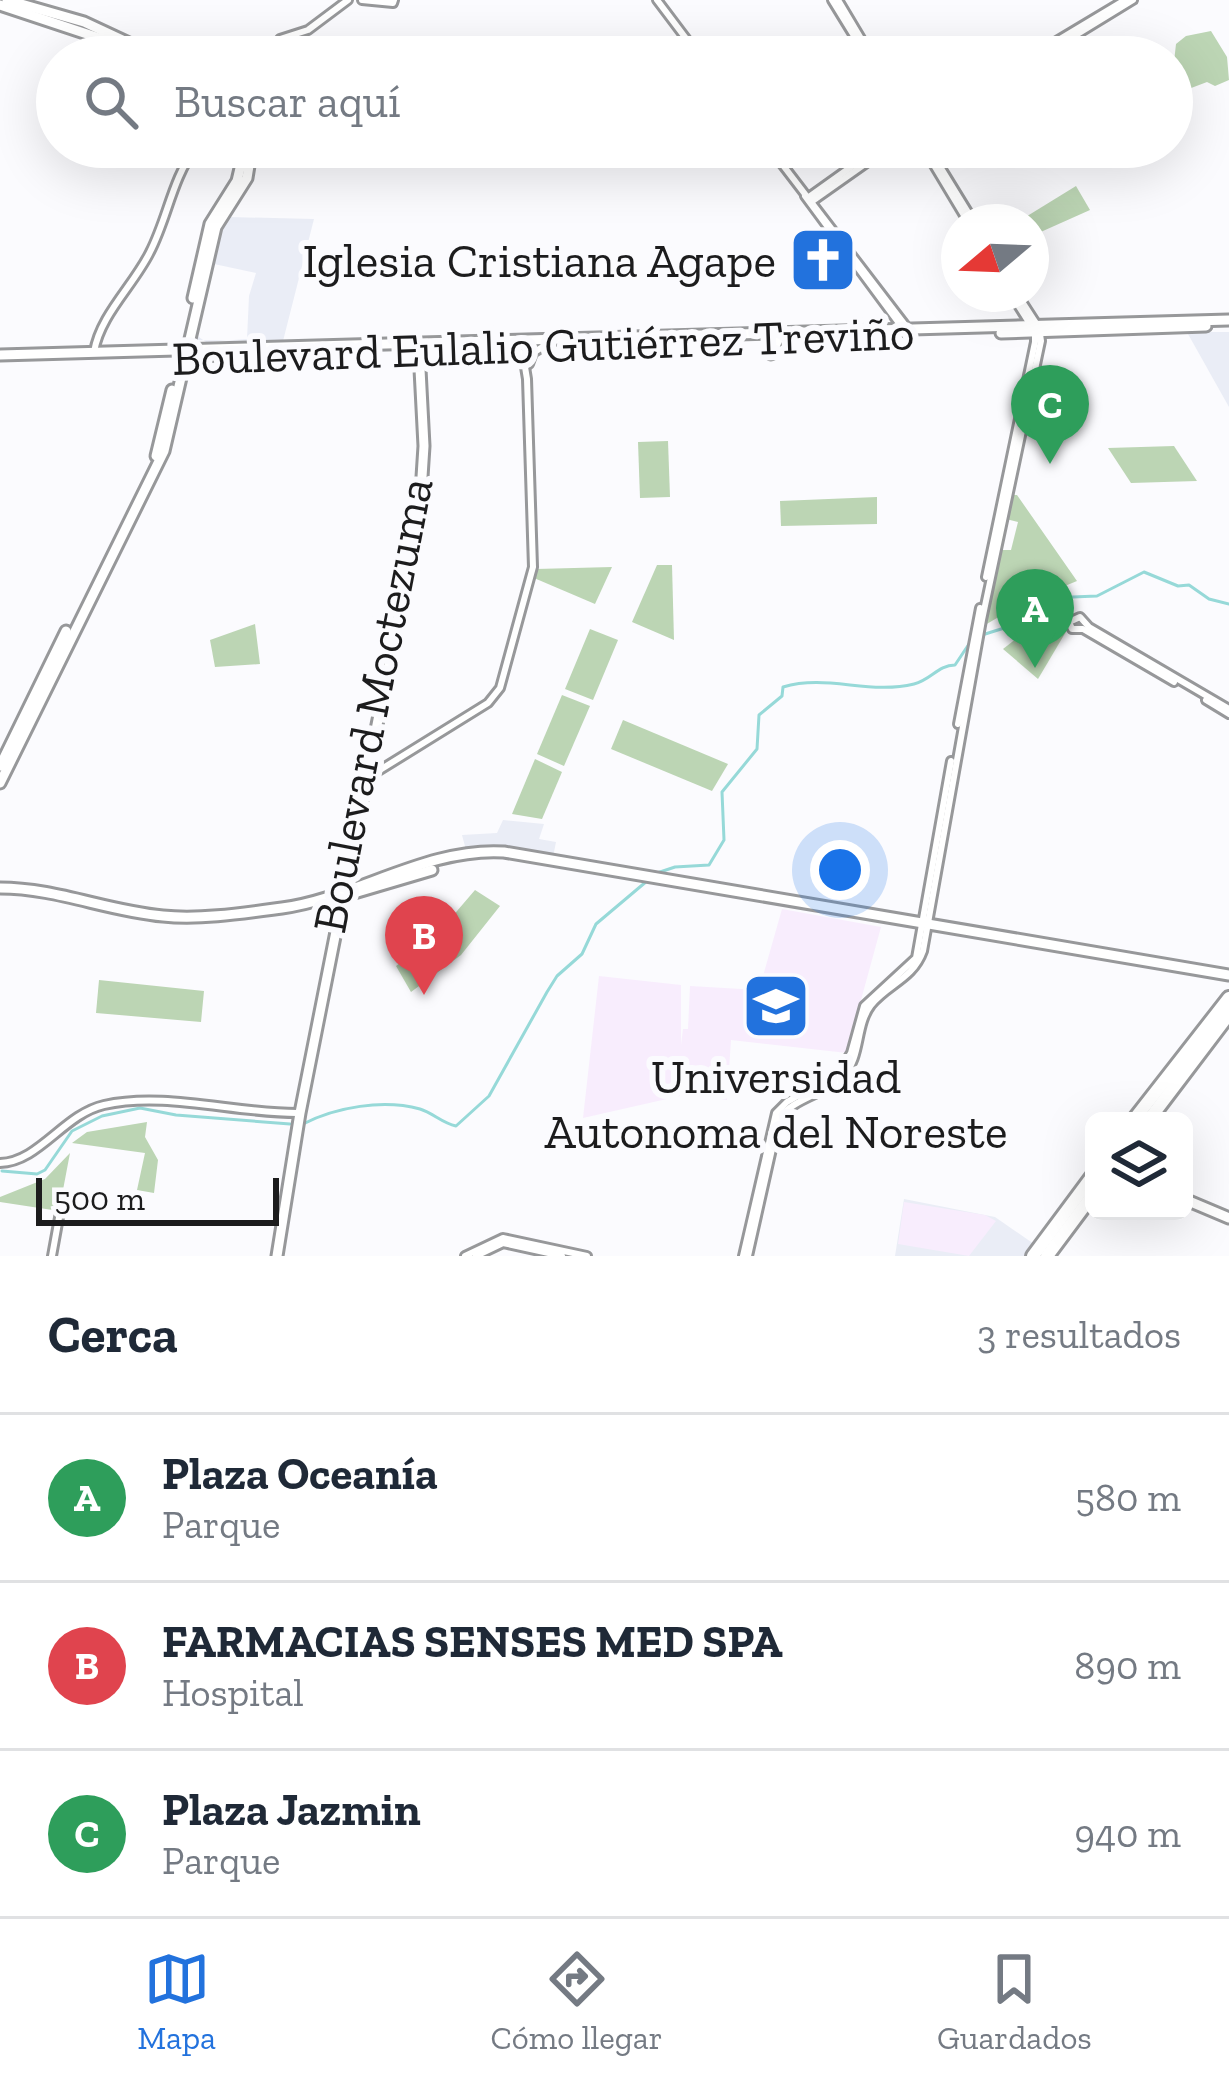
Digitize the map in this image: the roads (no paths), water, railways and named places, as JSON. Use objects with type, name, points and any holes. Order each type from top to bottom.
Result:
[{"type":"highway","points":[[1160,1100],[1229,990]]},
{"type":"highway","points":[[1160,1100],[1229,990]]},
{"type":"highway","points":[[1160,1100],[1229,1026]]},
{"type":"highway","points":[[1057,1228],[1085,1198]]},
{"type":"highway","points":[[1040,1256],[1057,1228],[1085,1198]]},
{"type":"highway","points":[[1040,1256],[1085,1200]]},
{"type":"main road","points":[[4,3],[97,36]]},
{"type":"main road","points":[[4,3],[84,22],[114,36]]},
{"type":"main road","points":[[0,783],[164,452],[177,355],[189,326],[208,232],[243,168]]},
{"type":"main road","points":[[0,766],[157,454],[177,355],[218,221],[247,178],[248,168]]},
{"type":"main road","points":[[206,267],[208,232]]},
{"type":"main road","name":"Boulevard Eulalio Gutiérrez Treviño","points":[[1034,326],[1159,317]]},
{"type":"main road","name":"Boulevard Eulalio Gutiérrez Treviño","points":[[5,355],[109,358],[630,337],[1229,323]]},
{"type":"main road","points":[[189,326],[194,342],[209,349]]},
{"type":"main road","name":"Boulevard Eulalio Gutiérrez Treviño","points":[[630,337],[634,332],[906,329]]},
{"type":"main road","name":"Boulevard Eulalio Gutiérrez Treviño","points":[[418,356],[514,347],[774,339],[906,329]]},
{"type":"main road","points":[[757,334],[774,339],[771,354]]},
{"type":"main road","points":[[403,347],[418,356],[440,344]]},
{"type":"main road","name":"Boulevard Eulalio Gutiérrez Treviño","points":[[5,355],[249,351]]},
{"type":"main road","points":[[56,359],[94,352],[109,358]]},
{"type":"main road","name":"Boulevard Moctezuma","points":[[274,1256],[297,1113],[415,509],[418,356]]},
{"type":"main road","points":[[0,891],[33,888],[169,916],[283,908],[481,852],[529,855],[925,928],[1088,952],[1229,990]]},
{"type":"main road","points":[[992,939],[1229,990]]},
{"type":"main road","points":[[1068,954],[1088,952]]},
{"type":"main road","points":[[1193,1203],[1229,1218]]},
{"type":"street","points":[[289,36],[308,30],[347,0]]},
{"type":"street","points":[[362,0],[394,2]]},
{"type":"street","points":[[657,0],[684,36]]},
{"type":"street","points":[[835,0],[857,36]]},
{"type":"street","points":[[1066,36],[1129,0]]},
{"type":"street","points":[[1073,36],[1129,0]]},
{"type":"street","points":[[94,352],[99,333],[149,255],[181,168]]},
{"type":"street","points":[[784,168],[906,329]]},
{"type":"street","points":[[808,200],[851,168]]},
{"type":"street","points":[[808,200],[857,168]]},
{"type":"street","points":[[938,168],[960,204]]},
{"type":"street","points":[[746,1256],[772,1128],[788,1107],[847,1071],[868,1009],[915,969],[1034,326],[1025,312]]},
{"type":"street","points":[[527,379],[531,356],[544,346]]},
{"type":"street","points":[[364,779],[495,696],[533,567],[527,379],[524,356],[514,347]]},
{"type":"street","points":[[1079,617],[1229,711],[1083,629],[1072,629],[1070,621],[1079,617]]},
{"type":"street","points":[[0,1163],[20,1159],[78,1115],[110,1103],[146,1101],[297,1113]]},
{"type":"street","points":[[52,1256],[60,1212]]},
{"type":"street","points":[[465,1256],[494,1240],[587,1256]]},
{"type":"street","points":[[476,1256],[505,1241],[562,1256]]},
{"type":"waterway","points":[[982,635],[1017,624],[1048,598],[1097,596],[1144,572],[1178,586],[1189,585],[1209,599],[1229,604]]},
{"type":"waterway","points":[[654,874],[709,865],[724,840],[722,792],[757,749],[759,715],[782,696],[783,687],[914,684],[955,665],[969,644]]},
{"type":"waterway","points":[[303,1124],[345,1109],[391,1105],[420,1109],[456,1126],[489,1096],[547,992],[582,954],[596,924],[647,881]]},
{"type":"waterway","points":[[2,1171],[37,1174],[45,1170],[72,1131],[102,1116],[140,1108],[290,1124]]},
{"type":"place","name":"Iglesia Cristiana Agape","points":[[823,260]]},
{"type":"place","name":"Plaza Jazmin","points":[[1050,464]]},
{"type":"place","name":"Plaza Oceanía","points":[[1035,668]]},
{"type":"place","name":"FARMACIAS SENSES MED SPA","points":[[424,995]]},
{"type":"place","name":"Universidad Autonoma del Noreste","points":[[776,1006]]}]
